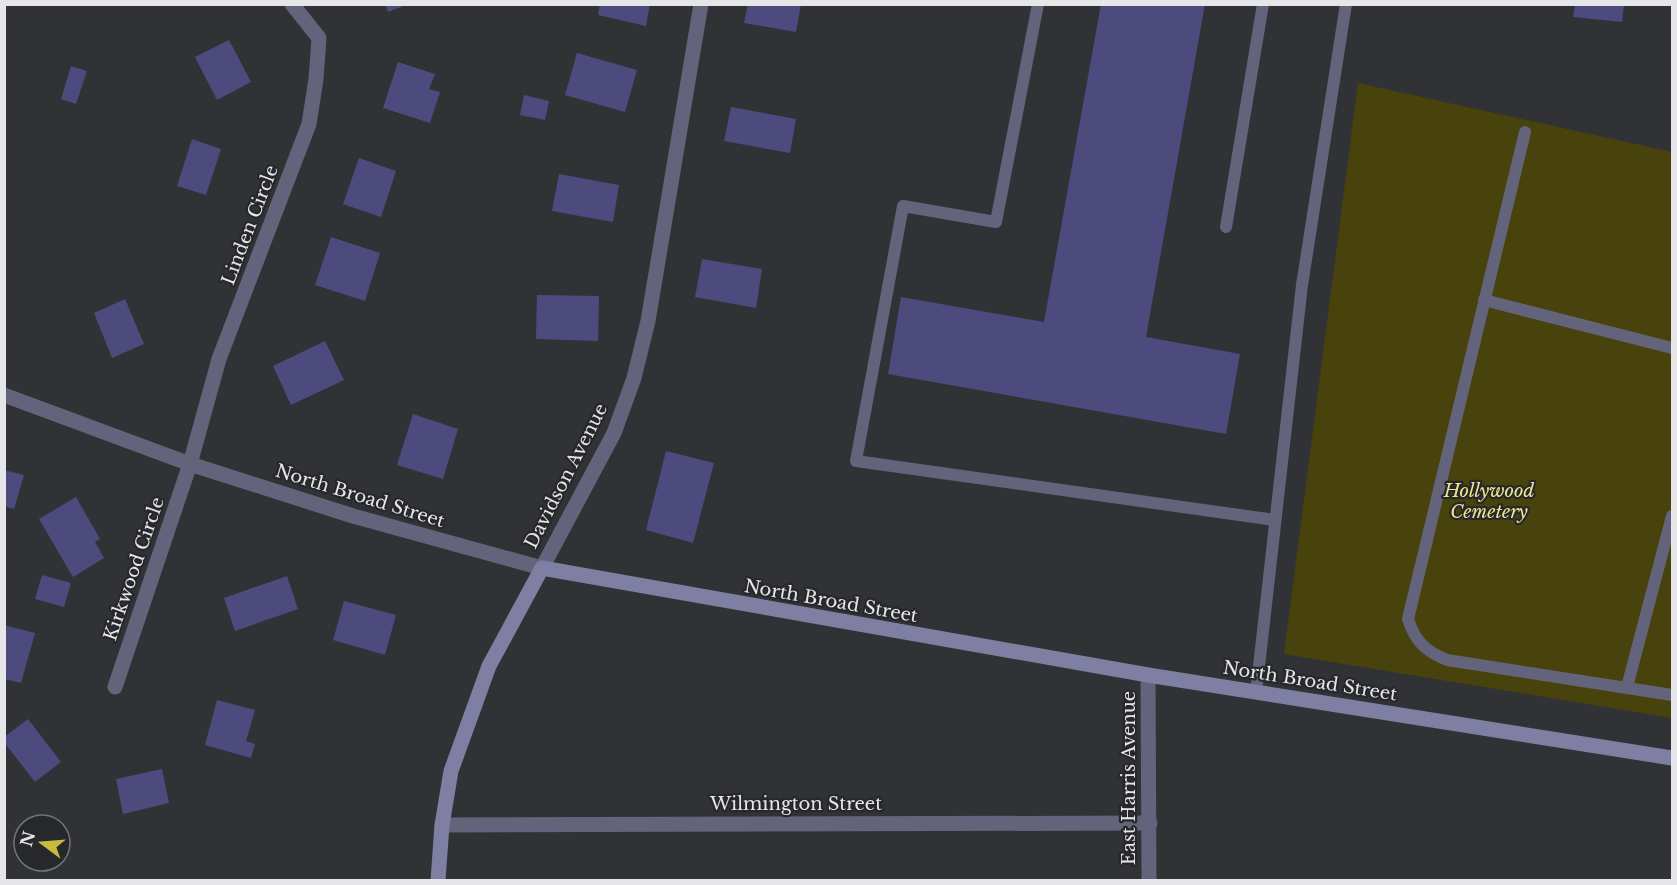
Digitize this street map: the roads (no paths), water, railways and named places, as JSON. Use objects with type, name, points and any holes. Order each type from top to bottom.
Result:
[{"type":"street","name":"Linden Circle","points":[[190,464],[219,359],[309,124],[319,38],[292,4]]},
{"type":"street","name":"Davidson Avenue","points":[[438,880],[442,825],[451,771],[489,666],[614,434],[634,378],[648,321],[701,4]]},
{"type":"street","name":"North Broad Street","points":[[4,395],[190,464],[353,516],[542,568],[1148,675],[1672,758]]},
{"type":"street","name":"Kirkwood Circle","points":[[115,687],[190,464]]},
{"type":"street","name":"East Harris Avenue","points":[[1148,675],[1149,880]]},
{"type":"street","name":"Wilmington Street","points":[[442,825],[1150,823]]},
{"type":"lane","points":[[1038,4],[996,222],[903,206],[856,461],[1275,520]]},
{"type":"lane","points":[[1226,227],[1263,4]]},
{"type":"lane","points":[[1257,693],[1302,285],[1346,4]]},
{"type":"lane","points":[[1525,132],[1408,619],[1413,637],[1433,654],[1460,664],[1672,695]]},
{"type":"lane","points":[[1484,300],[1672,348]]},
{"type":"lane","points":[[1627,687],[1672,516]]},
{"type":"park label","name":"Hollywood Cemetery","points":[[1489,501]]}]
